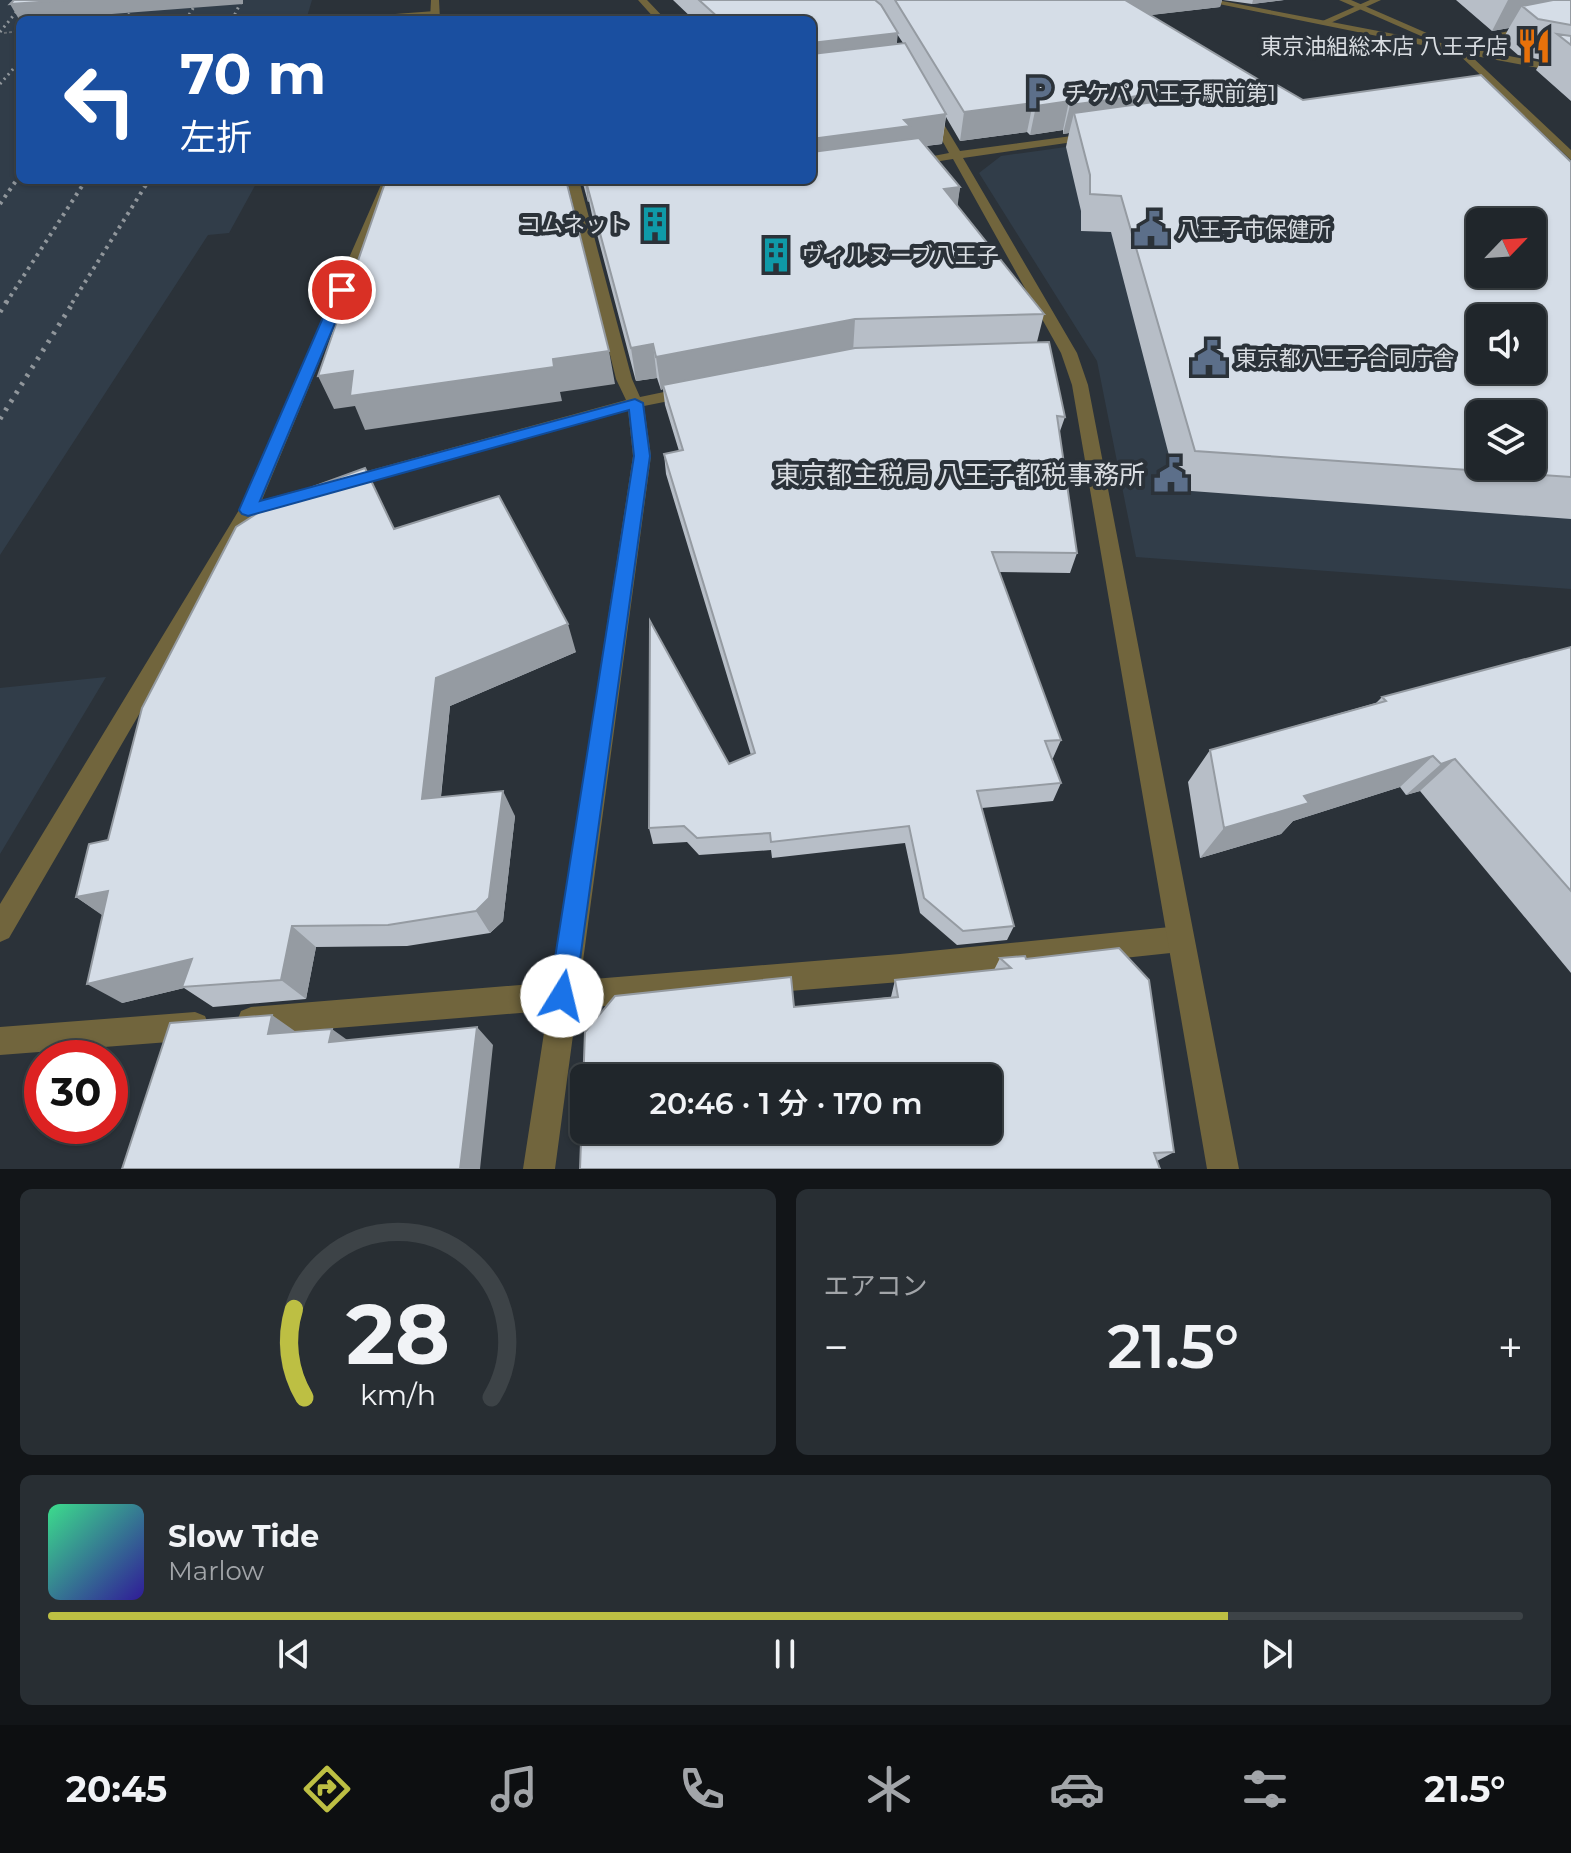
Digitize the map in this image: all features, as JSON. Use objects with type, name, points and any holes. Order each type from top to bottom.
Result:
[{"type":"street","points":[[642,0],[657,16]]},
{"type":"street","points":[[1203,0],[1571,71]]},
{"type":"street","points":[[1343,0],[1459,49],[1571,156]]},
{"type":"street","points":[[1323,23],[1377,0]]},
{"type":"street","points":[[1459,49],[1461,43],[1571,22]]},
{"type":"street","points":[[927,103],[1080,385],[1223,1169]]},
{"type":"street","points":[[898,163],[1112,133]]},
{"type":"street","points":[[0,929],[248,510],[387,184]]},
{"type":"street","points":[[539,1169],[642,456],[635,403],[624,379],[589,209],[575,184]]},
{"type":"street","points":[[248,510],[635,403],[709,387]]},
{"type":"street","points":[[0,1041],[900,968],[1180,939]]},
{"type":"path","points":[[205,16],[212,4]]},
{"type":"path","points":[[4,33],[16,31]]},
{"type":"shaded area","points":[[0,0],[312,0],[307,16],[16,16],[16,184],[256,184],[229,233],[208,235],[0,555]]},
{"type":"shaded area","points":[[1443,94],[1571,195],[1571,589],[1136,557],[1097,361],[979,173],[1001,156]]},
{"type":"shaded area","points":[[106,677],[0,854],[0,688]]},
{"type":"building","points":[[14,0],[68,0],[10,4]]},
{"type":"building","points":[[699,0],[875,0],[898,33],[816,43],[816,16],[717,16]]},
{"type":"building","points":[[895,0],[1125,0],[1259,80],[1070,105],[1069,101],[1036,106],[1033,103],[964,112]]},
{"type":"building","points":[[1571,0],[1571,25],[1538,19],[1522,6]]},
{"type":"building","points":[[1557,34],[1571,36],[1571,45]]},
{"type":"building","points":[[905,43],[946,114],[904,120],[910,126],[816,138],[816,54]]},
{"type":"building","points":[[1481,75],[1571,162],[1571,477],[1546,475],[1546,400],[1466,400],[1466,470],[1195,451],[1121,196],[1090,194],[1090,175],[1074,113],[1277,85],[1303,100]]},
{"type":"building","points":[[919,138],[960,187],[944,189],[1044,314],[855,319],[656,357],[653,344],[631,348],[587,185],[816,184],[816,151]]},
{"type":"building","points":[[385,184],[567,184],[609,351],[553,359],[554,367],[350,396],[353,371],[318,376]]},
{"type":"building","points":[[1049,342],[1065,417],[1057,416],[1077,553],[992,552],[1061,740],[1045,741],[1061,783],[977,791],[1014,926],[963,931],[924,898],[909,826],[771,842],[770,833],[697,838],[684,826],[649,828],[650,621],[729,764],[755,753],[664,454],[683,450],[663,385],[855,348]]},
{"type":"building","points":[[365,468],[394,529],[499,496],[568,624],[436,678],[422,799],[503,791],[489,898],[476,911],[388,925],[292,926],[281,980],[182,987],[192,959],[87,984],[108,891],[76,897],[89,844],[108,840],[142,708],[236,527],[291,495]]},
{"type":"building","points":[[1571,647],[1571,891],[1455,759],[1441,764],[1433,756],[1304,796],[1309,803],[1224,828],[1210,750],[1386,701],[1382,697]]},
{"type":"building","points":[[1119,948],[1149,980],[1174,1152],[1154,1153],[1160,1169],[580,1169],[581,1144],[1002,1144],[1002,1064],[584,1064],[585,1032],[615,996],[791,977],[794,1007],[898,997],[895,980],[1011,968],[1000,958],[1025,956],[1026,959]]},
{"type":"building","points":[[272,1015],[268,1034],[332,1029],[329,1042],[477,1027],[460,1169],[122,1169],[170,1023]]},
{"type":"railway","points":[[0,32],[26,0]]},
{"type":"railway","points":[[60,16],[74,0]]},
{"type":"railway","points":[[128,16],[139,0]]},
{"type":"railway","points":[[188,16],[198,0]]},
{"type":"railway","points":[[234,16],[242,0]]},
{"type":"railway","points":[[0,84],[16,66]]},
{"type":"railway","points":[[0,204],[16,181]]},
{"type":"railway","points":[[6,303],[83,184]]},
{"type":"railway","points":[[72,303],[146,184]]},
{"type":"railway","points":[[0,312],[7,301]]},
{"type":"railway","points":[[0,419],[74,301]]},
{"type":"place","name":"東京油組総本店 八王子店","points":[[1534,46]]},
{"type":"place","name":"チケパ 八王子駅前第1","points":[[1039,93]]},
{"type":"place","name":"コムネット","points":[[655,224]]},
{"type":"place","name":"八王子市保健所","points":[[1151,229]]},
{"type":"place","name":"ヴィルヌーブ八王子","points":[[776,255]]},
{"type":"place","name":"東京都八王子合同庁舎","points":[[1209,358]]},
{"type":"place","name":"東京都主税局 八王子都税事務所","points":[[1171,475]]},
{"type":"route","points":[[342,290],[248,510],[635,403],[642,456],[562,996]]}]
